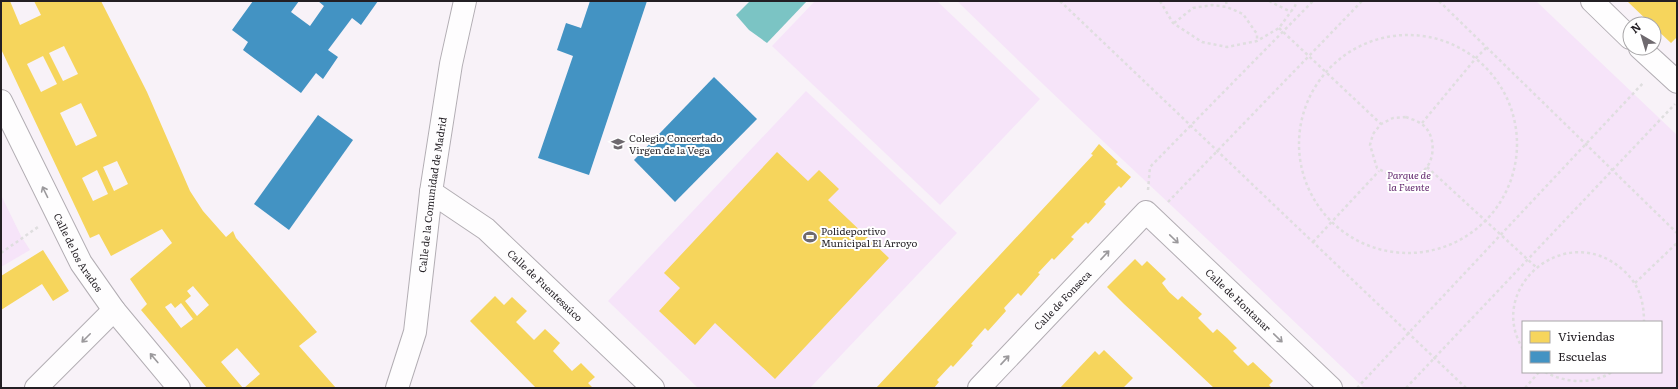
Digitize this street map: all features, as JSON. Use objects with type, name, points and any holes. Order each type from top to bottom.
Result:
[{"type":"street","name":"Calle de la Comunidad de Madrid","points":[[397,388],[415,332],[431,192],[451,64],[465,1]]},
{"type":"street","points":[[1592,1],[1622,30]]},
{"type":"street","points":[[1648,56],[1676,80]]},
{"type":"street","name":"Calle de los Arados","points":[[1,101],[81,263],[114,310],[179,388]]},
{"type":"street","name":"Calle de Fuentesaúco","points":[[431,192],[486,229],[652,388]]},
{"type":"street","name":"Calle de Fonseca","points":[[979,388],[1146,212]]},
{"type":"street","name":"Calle de Hontanar","points":[[1146,212],[1331,388]]},
{"type":"street","points":[[36,388],[114,310]]},
{"type":"path","points":[[1060,1],[1466,388]]},
{"type":"path","points":[[1160,1],[1173,23],[1202,42],[1227,47],[1257,41],[1279,28],[1297,1]]},
{"type":"path","points":[[1226,1],[1227,7]]},
{"type":"path","points":[[1269,1],[1291,12]]},
{"type":"path","points":[[1313,1],[1150,167],[1146,212],[1167,204],[1362,1]]},
{"type":"path","points":[[1439,1],[1677,233]]},
{"type":"path","points":[[1173,23],[1193,8],[1212,5],[1227,7],[1243,14],[1257,34],[1257,41]]},
{"type":"path","points":[[1279,28],[1381,124]]},
{"type":"path","points":[[1428,36],[1476,58],[1508,98],[1518,140],[1513,178],[1503,199],[1470,235],[1420,254],[1370,248],[1337,229],[1323,215],[1299,166],[1303,110],[1321,76],[1326,72],[1337,60],[1373,40],[1428,36]]},
{"type":"path","points":[[1422,123],[1476,58],[1487,47]]},
{"type":"path","points":[[1357,388],[1659,66]]},
{"type":"path","points":[[1406,388],[1677,103]]},
{"type":"path","points":[[1406,117],[1422,123],[1431,136],[1433,152],[1427,167],[1421,173],[1398,179],[1377,168],[1370,145],[1373,134],[1381,124],[1392,118],[1406,117]]},
{"type":"path","points":[[1427,167],[1537,268]]},
{"type":"path","points":[[1313,242],[1379,170]]},
{"type":"path","points":[[1,253],[56,214]]},
{"type":"path","points":[[1635,283],[1677,243]]},
{"type":"path","points":[[1522,347],[1516,332],[1514,308],[1523,283],[1537,268],[1555,256],[1569,253],[1588,252],[1600,255],[1613,261],[1635,283],[1642,298],[1644,321]]},
{"type":"path","points":[[1525,388],[1538,373]]},
{"type":"path","points":[[1547,373],[1558,378],[1572,381],[1596,379],[1610,373]]},
{"type":"green space","points":[[815,1],[937,1],[1040,99],[940,205],[772,46]]},
{"type":"green space","name":"Parque de la Fuente","points":[[957,1],[1536,1],[1677,135],[1677,388],[1364,388]]},
{"type":"green space","name":"Polideportivo Municipal El Arroyo","points":[[806,91],[957,233],[810,388],[698,388],[608,301]]},
{"type":"green space","points":[[1,195],[21,236],[30,250],[1,267]]},
{"type":"water","points":[[750,1],[807,1],[767,43],[749,30],[736,15]]},
{"type":"building: Viviendas","points":[[1,1],[10,1],[20,25],[41,15],[34,1],[101,1],[147,92],[190,191],[203,211],[226,237],[233,231],[236,238],[317,332],[299,346],[336,388],[244,388],[260,374],[237,348],[221,362],[243,388],[207,388],[141,310],[147,304],[130,279],[172,243],[162,229],[111,256],[99,234],[90,238],[1,49]],"holes":[[[64,46],[78,74],[63,81],[49,53]],[[43,56],[57,84],[41,92],[27,64]],[[81,103],[97,136],[76,146],[60,113]],[[117,161],[128,184],[114,191],[103,167]],[[97,170],[108,194],[93,201],[82,178]],[[193,286],[209,305],[197,316],[185,301],[191,296],[187,291]],[[171,303],[175,308],[181,303],[193,319],[181,328],[165,307]]]},
{"type":"building: Viviendas","points":[[1627,1],[1677,1],[1677,37],[1671,43],[1662,35],[1662,16],[1643,16]]},
{"type":"building: Viviendas","points":[[1099,144],[1118,162],[1116,164],[1131,177],[1121,188],[1119,186],[1104,202],[1106,204],[1088,224],[1086,222],[1071,237],[1074,239],[1054,260],[1052,258],[1038,273],[1040,274],[1021,296],[1018,293],[1004,308],[1006,311],[988,331],[985,328],[971,344],[973,345],[953,367],[951,365],[937,380],[939,382],[934,388],[876,388],[1093,155],[1091,154]]},
{"type":"building: Viviendas","points":[[777,152],[808,181],[819,170],[839,189],[828,200],[889,258],[775,379],[715,323],[695,345],[659,311],[680,288],[664,273]]},
{"type":"building: Viviendas","points":[[43,250],[69,291],[53,301],[42,284],[1,310],[1,276]]},
{"type":"building: Viviendas","points":[[1135,259],[1142,266],[1147,261],[1166,279],[1162,283],[1169,292],[1178,300],[1182,296],[1202,314],[1198,318],[1213,333],[1217,329],[1227,338],[1237,348],[1233,351],[1248,366],[1253,362],[1273,381],[1269,385],[1272,388],[1214,388],[1124,304],[1107,287]]},
{"type":"building: Viviendas","points":[[495,296],[504,305],[512,297],[527,311],[516,322],[534,340],[545,329],[560,343],[553,351],[572,371],[581,363],[595,377],[588,383],[593,388],[536,388],[470,321]]},
{"type":"building: Viviendas","points":[[1104,350],[1133,378],[1123,388],[1060,388],[1095,351],[1099,355]]},
{"type":"building: Escuelas","points":[[253,1],[299,1],[291,12],[310,26],[324,6],[318,1],[378,1],[361,25],[352,18],[328,50],[338,57],[323,79],[316,73],[301,93],[243,50],[248,42],[232,30]]},
{"type":"building: Escuelas","points":[[590,1],[647,1],[589,175],[538,158],[573,56],[557,50],[566,23],[581,28]]},
{"type":"building: Escuelas","points":[[714,77],[757,119],[675,202],[634,160]]},
{"type":"building: Escuelas","points":[[318,115],[353,140],[289,230],[254,204]]},
{"type":"place","name":"Colegio Concertado Virgen de la Vega","points":[[618,144]]},
{"type":"place","name":"Polideportivo Municipal El Arroyo","points":[[810,237]]}]
